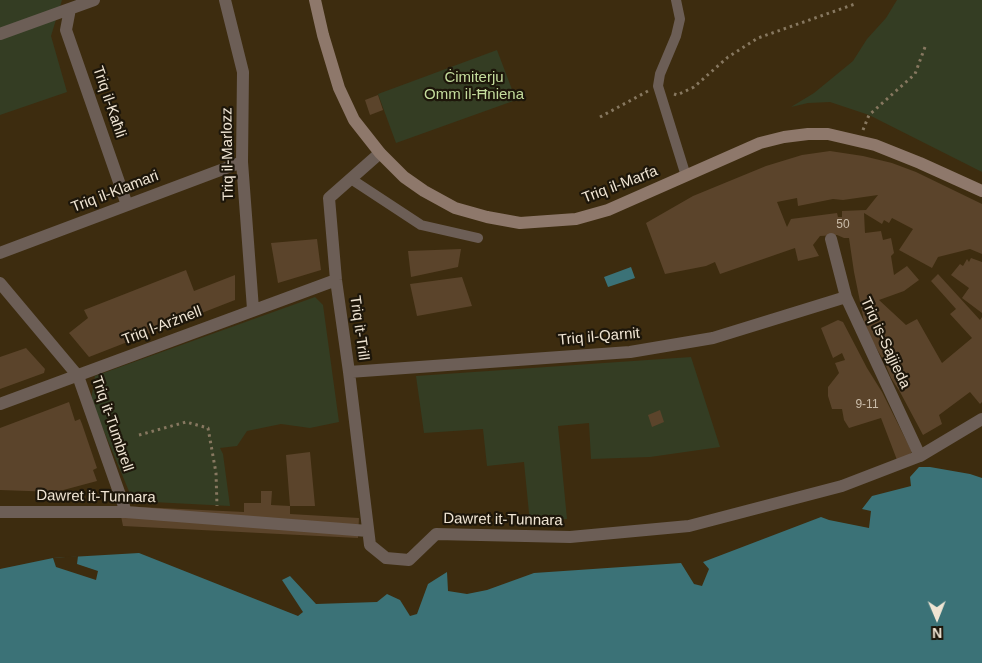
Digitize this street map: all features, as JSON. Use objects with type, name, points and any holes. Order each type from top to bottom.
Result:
[{"type":"main road","name":"Triq il-Marfa","points":[[315,0],[323,35],[340,88],[354,120],[380,153],[410,182],[455,208],[520,223],[576,219],[608,210],[760,143],[784,137],[828,134],[875,144],[982,190]]},
{"type":"street","points":[[0,34],[94,0]]},
{"type":"street","name":"Triq il-Marlozz","points":[[224,0],[243,72],[242,162],[253,309]]},
{"type":"street","name":"Triq il-Kaħli","points":[[70,9],[66,30],[127,205]]},
{"type":"street","name":"Triq it-Trill","points":[[368,531],[336,280],[328,198],[380,153]]},
{"type":"street","name":"Triq il-Klamari","points":[[0,253],[242,162]]},
{"type":"street","name":"Triq is-Sajjieda","points":[[831,239],[846,297],[920,456]]},
{"type":"street","name":"Triq l-Arżnell","points":[[0,404],[253,309],[336,280]]},
{"type":"street","name":"Triq it-Tumbrell","points":[[0,284],[78,376],[126,512]]},
{"type":"street","name":"Triq il-Qarnit","points":[[349,372],[630,352],[713,338],[846,297]]},
{"type":"street","name":"Dawret it-Tunnara","points":[[0,512],[126,512],[368,531],[370,545],[386,558],[409,560],[436,534],[570,537],[689,526],[842,486],[920,456],[982,419]]},
{"type":"lane","points":[[676,0],[680,19],[676,36],[660,74],[658,86],[686,176]]},
{"type":"lane","points":[[351,180],[421,225],[478,238]]},
{"type":"path","points":[[600,117],[658,86],[677,95],[694,87],[728,57],[758,38],[855,4]]},
{"type":"path","points":[[859,140],[869,115],[915,74],[925,47]]},
{"type":"path","points":[[139,435],[186,422],[208,428],[216,473],[218,519]]},
{"type":"green space","points":[[0,0],[62,0],[51,36],[67,92],[0,115]]},
{"type":"green space","points":[[897,0],[982,0],[982,172],[869,115],[830,102],[808,103],[791,107],[814,93],[853,61],[867,39],[886,18]]},
{"type":"green space","name":"Ċimiterju Omm il-Ħniena","points":[[497,50],[516,100],[396,143],[378,94]]},
{"type":"green space","points":[[315,297],[323,305],[339,422],[310,428],[281,424],[247,431],[237,446],[220,448],[223,454],[230,506],[133,501],[91,400],[95,376]]},
{"type":"green space","points":[[691,357],[720,447],[650,457],[591,459],[589,423],[558,426],[567,519],[530,523],[524,462],[487,466],[483,429],[424,433],[416,376]]},
{"type":"water","points":[[631,267],[635,278],[608,287],[604,277]]},
{"type":"water","points":[[919,467],[930,467],[982,478],[982,663],[0,663],[0,569],[53,558],[139,553],[298,616],[303,612],[282,580],[290,576],[316,604],[377,602],[387,594],[400,600],[410,616],[417,614],[428,584],[447,572],[448,591],[467,594],[487,590],[534,573],[681,563],[694,584],[702,586],[709,569],[703,562],[821,517],[869,528],[871,511],[862,509],[872,496],[911,486],[910,477]]},
{"type":"pier","points":[[78,556],[77,564],[98,571],[96,580],[56,567],[53,558]]},
{"type":"building","points":[[378,95],[383,110],[370,115],[365,100]]},
{"type":"building","points":[[830,151],[892,163],[916,172],[982,204],[982,254],[970,249],[938,257],[932,268],[899,250],[913,229],[892,218],[889,223],[884,220],[882,224],[864,213],[865,233],[881,231],[883,240],[891,238],[894,253],[891,256],[894,275],[907,266],[919,280],[904,291],[879,300],[906,325],[917,319],[942,363],[972,338],[950,314],[956,309],[931,281],[938,274],[980,320],[982,317],[982,402],[980,404],[970,392],[939,415],[942,424],[923,435],[866,331],[849,238],[837,235],[820,236],[813,245],[819,256],[798,261],[795,248],[720,274],[715,262],[706,266],[665,274],[646,223],[693,196],[766,166],[802,155]],"holes":[[[878,195],[866,210],[842,211],[842,217],[838,217],[837,213],[791,219],[787,227],[777,202],[797,198],[798,206],[833,199],[843,200]]]},
{"type":"building","points":[[317,239],[321,270],[278,283],[271,243]]},
{"type":"building","points":[[461,249],[458,267],[411,277],[408,251]]},
{"type":"building","points":[[971,258],[982,262],[982,313],[962,298],[969,288],[951,275],[960,264],[963,266],[967,259],[969,262]]},
{"type":"building","points":[[186,270],[194,291],[235,275],[235,300],[89,357],[69,333],[88,318],[84,310]]},
{"type":"building","points":[[462,277],[472,306],[417,316],[410,284]]},
{"type":"building","points":[[838,320],[843,322],[882,392],[912,452],[908,456],[897,460],[881,418],[849,428],[844,420],[842,409],[832,409],[828,396],[828,387],[839,373],[835,363],[845,360],[842,353],[833,358],[821,328]]},
{"type":"building","points":[[26,348],[45,369],[44,373],[0,389],[0,357]]},
{"type":"building","points":[[69,402],[75,421],[80,419],[82,424],[97,468],[93,470],[97,481],[56,492],[0,490],[0,428]]},
{"type":"building","points":[[660,410],[664,422],[652,427],[648,415]]},
{"type":"building","points":[[310,452],[315,506],[290,506],[286,455]]},
{"type":"building","points":[[261,491],[272,491],[271,505],[290,506],[290,514],[359,518],[358,538],[123,526],[119,506],[244,512],[244,503],[261,503]]}]
